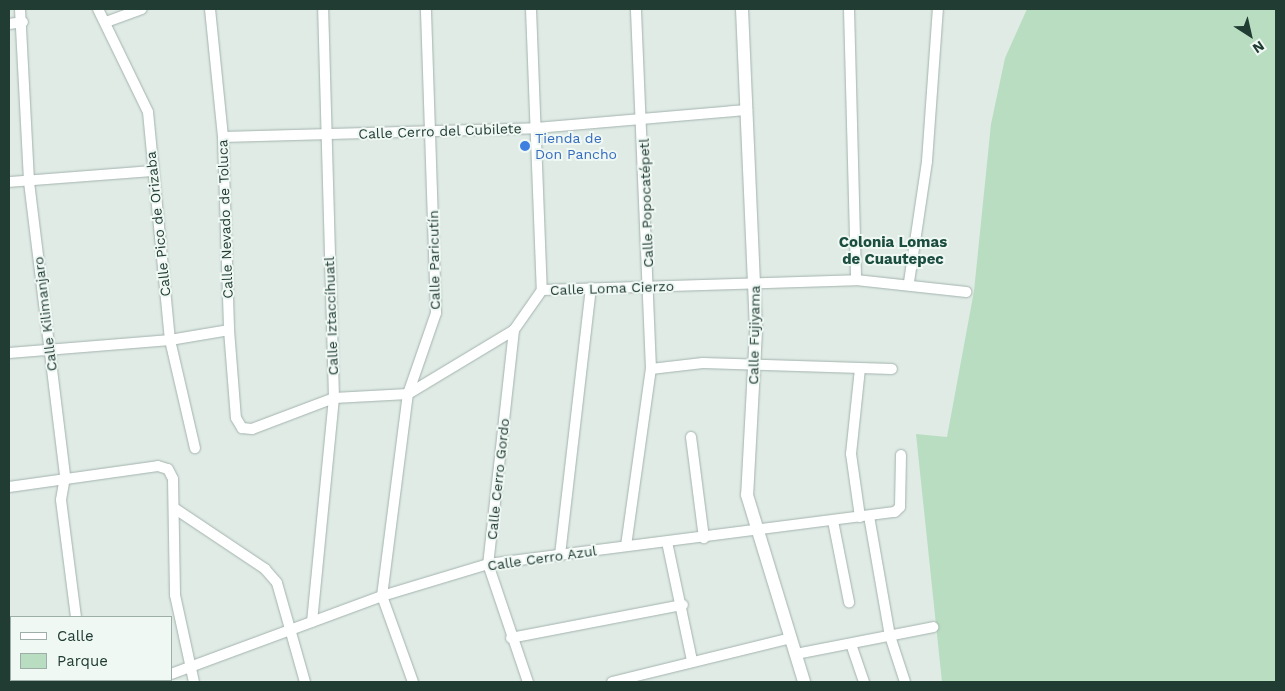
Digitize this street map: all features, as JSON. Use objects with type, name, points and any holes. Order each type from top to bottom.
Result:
[{"type":"street","name":"Calle Kilimanjaro","points":[[20,9],[23,22],[29,182],[65,477],[61,500],[76,616]]},
{"type":"street","name":"Calle Pico de Orizaba","points":[[98,9],[106,22],[148,112],[151,171],[170,340],[195,448]]},
{"type":"street","points":[[106,22],[142,9]]},
{"type":"street","name":"Calle Nevado de Toluca","points":[[210,9],[223,137],[229,330],[236,418],[242,428]]},
{"type":"street","name":"Calle Iztaccíhuatl","points":[[312,622],[334,398],[324,135],[323,9]]},
{"type":"street","name":"Calle Paricutín","points":[[382,596],[408,394],[436,313],[426,9]]},
{"type":"street","points":[[531,9],[542,290]]},
{"type":"street","name":"Calle Popocatépetl","points":[[626,546],[650,369],[650,285],[636,9]]},
{"type":"street","name":"Calle Fujiyama","points":[[742,9],[755,285],[756,364],[746,458],[746,495],[754,530],[804,682]]},
{"type":"street","points":[[849,9],[856,280]]},
{"type":"street","points":[[908,282],[926,161],[938,9]]},
{"type":"street","points":[[9,24],[23,22]]},
{"type":"street","name":"Calle Cerro del Cubilete","points":[[223,137],[536,128],[747,110]]},
{"type":"street","points":[[9,182],[29,182],[151,171]]},
{"type":"street","name":"Calle Loma Cierzo","points":[[242,428],[252,429],[334,398],[408,394],[514,330],[542,290],[650,285],[755,285],[856,280],[908,282],[966,292]]},
{"type":"street","points":[[560,555],[591,288]]},
{"type":"street","points":[[9,353],[170,340],[229,330]]},
{"type":"street","name":"Calle Cerro Gordo","points":[[514,330],[488,564],[511,638],[528,682]]},
{"type":"street","points":[[650,369],[703,363],[892,370]]},
{"type":"street","points":[[860,368],[850,454],[890,636],[905,682]]},
{"type":"street","points":[[690,437],[704,538]]},
{"type":"street","name":"Calle Cerro Azul","points":[[172,674],[382,596],[488,564],[704,538],[898,511],[901,455]]},
{"type":"street","points":[[9,487],[65,477],[158,466],[168,469],[174,508],[175,595],[188,667],[194,682]]},
{"type":"street","points":[[174,508],[265,569],[277,583],[287,631],[305,682]]},
{"type":"street","points":[[833,521],[849,602]]},
{"type":"street","points":[[667,542],[683,605],[692,661]]},
{"type":"street","points":[[382,596],[413,682]]},
{"type":"street","points":[[511,638],[683,605]]},
{"type":"street","points":[[796,654],[933,626]]},
{"type":"street","points":[[612,682],[791,638]]},
{"type":"street","points":[[851,644],[864,682]]},
{"type":"green space","points":[[1027,9],[1276,9],[1276,682],[942,682],[916,434],[947,437],[974,291],[991,124],[1005,58]]},
{"type":"place","name":"Tienda de Don Pancho","points":[[525,146]]},
{"type":"district","name":"Colonia Lomas de Cuautepec","points":[[893,250]]}]
